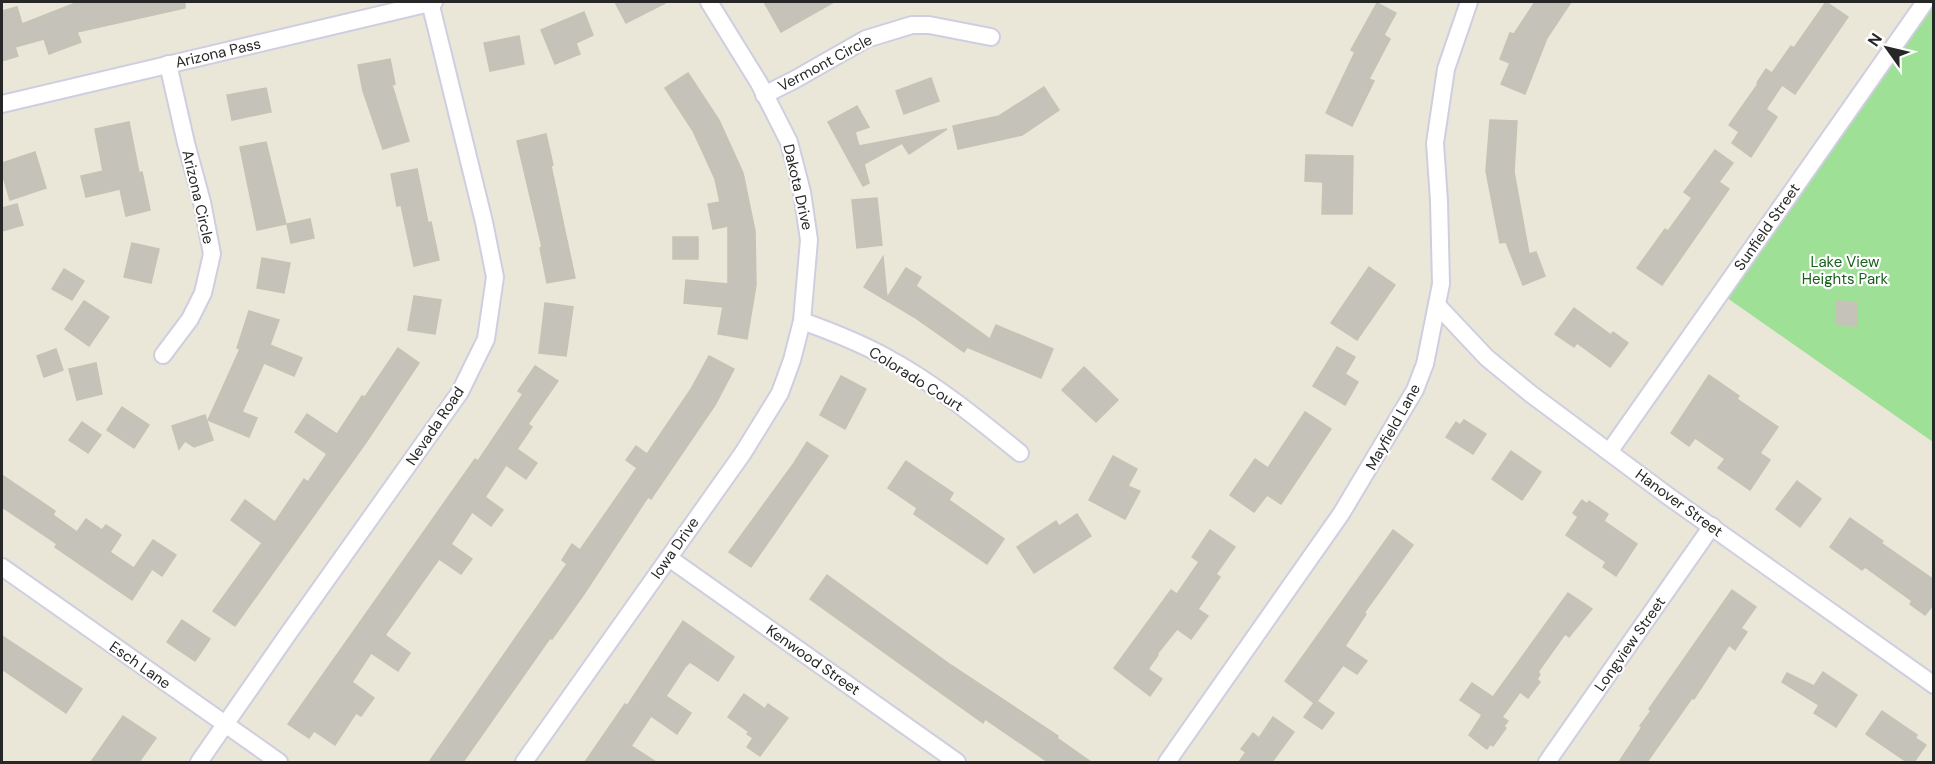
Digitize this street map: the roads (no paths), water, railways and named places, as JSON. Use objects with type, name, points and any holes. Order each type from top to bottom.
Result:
[{"type":"street","name":"Arizona Pass","points":[[2,104],[432,2]]},
{"type":"street","name":"Nevada Road","points":[[200,762],[294,625],[460,392],[486,339],[495,277],[432,2]]},
{"type":"street","name":"Dakota Drive","points":[[710,2],[764,94],[789,142],[802,192],[809,240],[802,321]]},
{"type":"street","name":"Mayfield Lane","points":[[1167,762],[1360,486],[1415,390],[1425,364],[1441,284],[1435,143],[1446,69],[1469,2]]},
{"type":"street","name":"Sunfield Street","points":[[1609,452],[1925,2]]},
{"type":"street","name":"Vermont Circle","points":[[764,94],[794,80],[866,39],[912,25],[929,25],[991,37]]},
{"type":"street","name":"Arizona Circle","points":[[163,355],[190,319],[203,293],[212,254],[202,202],[168,64]]},
{"type":"street","name":"Hanover Street","points":[[1437,306],[1487,358],[1531,394],[1934,685]]},
{"type":"street","name":"Colorado Court","points":[[802,321],[885,356],[962,407],[1020,453]]},
{"type":"street","name":"Iowa Drive","points":[[524,762],[742,453],[780,393],[792,360],[802,321]]},
{"type":"street","name":"Longview Street","points":[[1547,762],[1712,526]]},
{"type":"street","name":"Kenwood Street","points":[[669,558],[957,762]]},
{"type":"street","name":"Esch Lane","points":[[2,567],[279,762]]},
{"type":"park label","name":"Lake View Heights Park","points":[[1845,270]]}]
